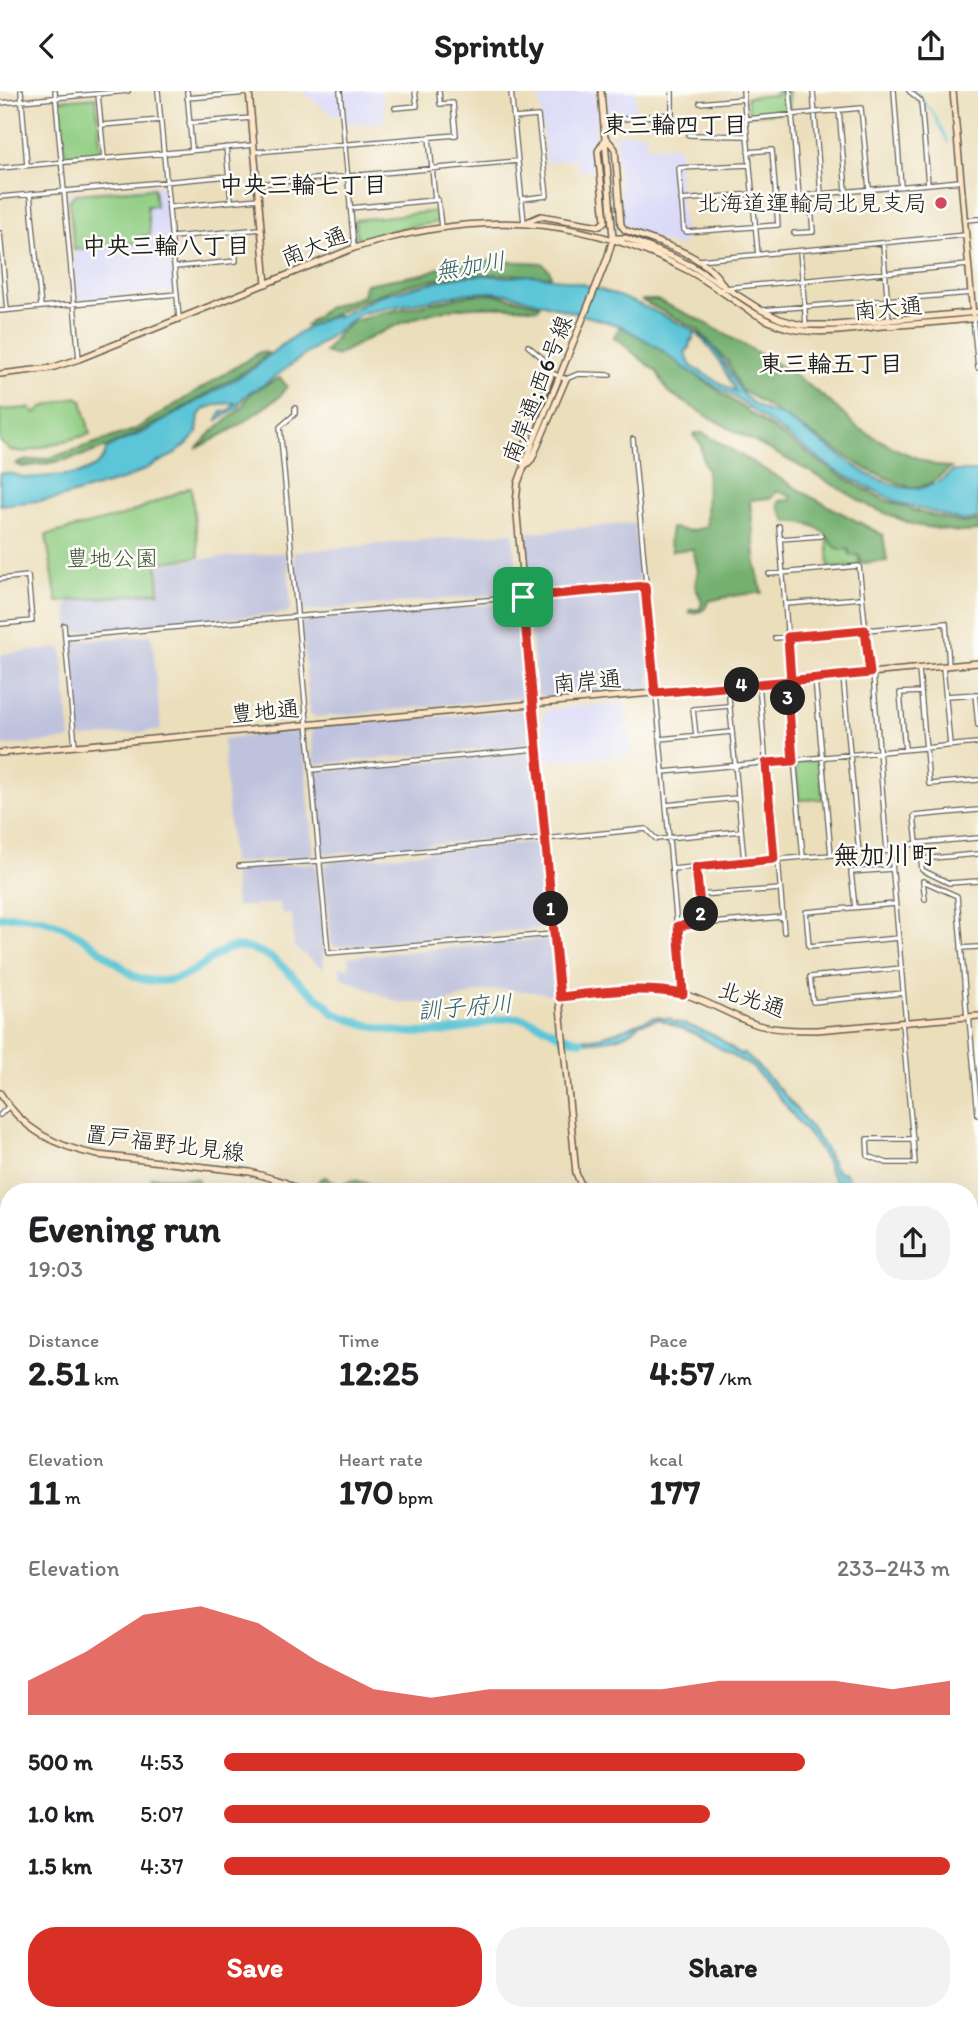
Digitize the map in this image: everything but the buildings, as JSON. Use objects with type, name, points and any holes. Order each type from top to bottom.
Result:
[{"type":"street","points":[[21,91],[27,165]]},
{"type":"street","points":[[55,91],[79,359]]},
{"type":"street","points":[[0,103],[128,91]]},
{"type":"street","points":[[158,91],[179,318]]},
{"type":"street","points":[[187,91],[192,150]]},
{"type":"street","points":[[340,91],[354,248]]},
{"type":"street","points":[[395,108],[417,106],[415,91]]},
{"type":"street","points":[[255,152],[456,135],[453,103],[440,104],[439,91]]},
{"type":"street","points":[[511,91],[524,223],[541,216],[600,226],[605,221],[598,151],[606,138],[615,149],[621,225],[625,230],[698,260],[716,272],[722,289],[968,265]]},
{"type":"street","name":"南岸通;西6号線","points":[[533,704],[516,503],[524,467],[613,238],[601,91]]},
{"type":"street","points":[[604,121],[672,114],[672,91]]},
{"type":"street","points":[[743,91],[758,255]]},
{"type":"street","points":[[790,91],[799,196],[961,181]]},
{"type":"street","points":[[813,91],[821,194]]},
{"type":"street","points":[[894,91],[901,187]]},
{"type":"street","points":[[909,91],[921,101],[928,184]]},
{"type":"street","points":[[953,91],[978,368]]},
{"type":"street","points":[[187,98],[249,92],[267,284]]},
{"type":"street","points":[[98,94],[104,158]]},
{"type":"street","points":[[700,103],[744,99]]},
{"type":"street","points":[[746,119],[861,107],[869,189]]},
{"type":"street","points":[[839,110],[846,191]]},
{"type":"street","points":[[514,118],[538,116],[547,196],[522,199]]},
{"type":"street","points":[[190,123],[252,118]]},
{"type":"street","points":[[102,125],[161,120]]},
{"type":"street","points":[[689,135],[747,136]]},
{"type":"street","points":[[429,137],[435,200],[438,200],[441,227]]},
{"type":"street","points":[[0,168],[254,145]]},
{"type":"street","points":[[226,147],[231,202]]},
{"type":"street","points":[[748,152],[772,150],[778,225],[687,232],[684,230],[679,168],[749,165]]},
{"type":"street","points":[[258,184],[518,161]]},
{"type":"street","points":[[0,197],[229,176]]},
{"type":"street","points":[[30,194],[41,307]]},
{"type":"street","points":[[681,200],[752,194]]},
{"type":"street","points":[[794,233],[813,232],[810,195]]},
{"type":"street","points":[[170,208],[259,199]]},
{"type":"street","points":[[350,208],[435,200]]},
{"type":"street","points":[[964,220],[978,219]]},
{"type":"street","name":"南大通","points":[[0,374],[51,368],[79,359],[354,248],[394,235],[472,223],[524,223],[626,238],[692,266],[771,322],[789,328],[975,315]]},
{"type":"street","points":[[172,237],[262,229]]},
{"type":"street","points":[[175,267],[236,261],[234,232]]},
{"type":"street","points":[[0,233],[7,310]]},
{"type":"street","points":[[698,260],[966,235]]},
{"type":"street","points":[[883,243],[889,323]]},
{"type":"street","points":[[800,251],[806,328]]},
{"type":"street","name":"南大通","points":[[722,289],[780,319],[806,328]]},
{"type":"street","points":[[761,310],[971,293]]},
{"type":"street","points":[[0,311],[177,294]]},
{"type":"street","points":[[528,345],[546,361],[554,374],[521,456],[524,467],[533,459],[565,378],[578,374],[610,375]]},
{"type":"street","points":[[295,408],[295,414],[280,428],[328,953],[553,934]]},
{"type":"street","points":[[633,439],[683,994]]},
{"type":"street","points":[[779,526],[788,637],[793,761],[803,857]]},
{"type":"street","points":[[780,539],[821,536]]},
{"type":"street","points":[[769,574],[859,565],[893,869],[899,938],[904,1023],[914,1139],[915,1163],[887,1163],[869,1156],[867,1139],[914,1139]]},
{"type":"street","points":[[0,579],[28,576],[32,621],[0,624]]},
{"type":"street","points":[[65,637],[645,586]]},
{"type":"street","points":[[785,604],[862,598]]},
{"type":"street","points":[[775,638],[946,623],[946,697],[950,746]]},
{"type":"street","points":[[64,625],[75,746]]},
{"type":"street","name":"南岸通","points":[[533,704],[978,663]]},
{"type":"street","points":[[919,669],[929,784],[978,780]]},
{"type":"street","points":[[843,676],[859,853]]},
{"type":"street","points":[[815,679],[831,855]]},
{"type":"street","points":[[759,684],[784,932]]},
{"type":"street","points":[[728,687],[744,861]]},
{"type":"street","points":[[905,750],[900,694],[921,692]]},
{"type":"street","points":[[946,697],[977,694],[978,725]]},
{"type":"street","points":[[533,704],[576,1173],[580,1183]]},
{"type":"street","name":"豊地通","points":[[0,753],[533,704]]},
{"type":"street","points":[[696,736],[693,709],[730,706]]},
{"type":"street","points":[[660,739],[732,732]]},
{"type":"street","points":[[663,772],[978,743]]},
{"type":"street","points":[[311,769],[537,749]]},
{"type":"street","points":[[666,804],[738,798]]},
{"type":"street","points":[[917,843],[914,816],[978,810]]},
{"type":"street","points":[[239,866],[319,861],[646,829],[656,839],[741,831]]},
{"type":"street","points":[[672,869],[889,851],[917,843],[978,838]]},
{"type":"street","points":[[978,854],[921,859],[922,870],[949,883],[978,881]]},
{"type":"street","points":[[696,867],[702,923]]},
{"type":"street","points":[[855,907],[851,872],[893,869]]},
{"type":"street","points":[[925,899],[923,881],[957,896],[978,1115]]},
{"type":"street","points":[[699,895],[780,889]]},
{"type":"street","points":[[895,904],[806,912],[809,946],[899,938]]},
{"type":"street","points":[[678,926],[782,916]]},
{"type":"street","points":[[961,948],[978,947]]},
{"type":"street","points":[[901,968],[810,977],[813,1002],[903,993]]},
{"type":"street","name":"北光通","points":[[560,997],[657,989],[683,994],[758,1025],[790,1030],[978,1016]]},
{"type":"street","name":"置戸福野北見線","points":[[0,1093],[8,1107],[32,1130],[54,1143],[76,1151],[250,1172],[286,1183]]},
{"type":"street","points":[[0,1115],[8,1107]]},
{"type":"shaded area","points":[[302,91],[382,91],[385,122],[345,124],[344,115],[336,116],[328,112]]},
{"type":"shaded area","points":[[539,91],[595,91],[598,169],[578,171],[576,159],[546,162]]},
{"type":"shaded area","points":[[607,91],[636,91],[635,116],[609,117]]},
{"type":"shaded area","points":[[645,132],[647,147],[679,146],[678,167],[685,242],[681,242],[682,246],[675,246],[623,224],[615,134]]},
{"type":"shaded area","points":[[164,185],[174,291],[78,300],[68,194]]},
{"type":"shaded area","points":[[635,523],[639,577],[635,583],[533,592],[528,589],[524,533]]},
{"type":"shaded area","points":[[513,532],[518,587],[512,593],[306,611],[300,607],[294,552]]},
{"type":"shaded area","points":[[287,552],[291,608],[287,613],[74,632],[69,630],[67,602],[160,592],[158,565]]},
{"type":"shaded area","points":[[635,590],[643,595],[651,689],[542,697],[537,692],[529,605],[534,601]]},
{"type":"shaded area","points":[[513,603],[519,608],[526,694],[522,698],[316,717],[310,714],[302,625],[307,620]]},
{"type":"shaded area","points":[[152,635],[161,730],[82,738],[79,735],[71,648],[76,641]]},
{"type":"shaded area","points":[[62,648],[70,737],[67,740],[0,746],[0,654]]},
{"type":"shaded area","points":[[626,702],[631,755],[546,762],[542,717],[548,709]]},
{"type":"shaded area","points":[[523,710],[528,714],[530,741],[526,745],[318,764],[314,761],[311,730],[315,727]]},
{"type":"shaded area","points":[[296,731],[302,735],[314,853],[232,863],[223,739]]},
{"type":"shaded area","points":[[527,753],[533,757],[540,831],[535,835],[327,854],[322,850],[316,776],[320,772]]},
{"type":"shaded area","points":[[535,842],[541,847],[547,925],[543,928],[335,947],[331,943],[324,868],[329,862]]},
{"type":"shaded area","points":[[312,863],[316,866],[324,969],[294,947],[292,914],[281,914],[280,903],[236,907],[233,870]]},
{"type":"shaded area","points":[[544,939],[550,945],[553,994],[505,989],[484,991],[438,1004],[398,1002],[341,977],[339,966],[349,968],[348,957]]},
{"type":"green space","points":[[777,91],[788,91],[790,112],[749,115],[747,97],[777,95]]},
{"type":"green space","points":[[96,97],[101,153],[65,156],[60,100]]},
{"type":"green space","points":[[154,188],[156,206],[147,206],[150,235],[143,236],[136,243],[74,250],[69,201],[75,194]]},
{"type":"green space","points":[[437,211],[438,222],[360,239],[357,237],[355,220]]},
{"type":"green space","points":[[467,261],[542,263],[551,275],[462,276],[419,282],[377,295],[308,327],[306,325],[327,308],[362,296],[366,284],[423,274]]},
{"type":"green space","points":[[495,294],[540,305],[538,309],[469,307],[431,313],[375,335],[336,356],[325,352],[338,334],[352,322],[471,295]]},
{"type":"green space","points":[[641,300],[657,300],[700,320],[791,372],[829,401],[859,429],[931,464],[951,468],[929,484],[911,488],[870,471],[740,389],[727,361],[698,330]]},
{"type":"green space","points":[[620,326],[652,344],[837,474],[885,500],[922,513],[962,523],[978,521],[978,531],[959,532],[914,525],[871,507],[712,419],[668,392],[657,372],[614,337]]},
{"type":"green space","points":[[260,352],[268,353],[254,366],[157,423],[117,443],[59,461],[22,467],[16,464],[50,458],[134,430]]},
{"type":"green space","points":[[280,378],[287,386],[278,398],[233,429],[196,449],[213,431],[242,408],[253,391]]},
{"type":"green space","points":[[76,397],[82,400],[90,434],[25,452],[9,450],[0,441],[0,410],[29,408],[36,414],[43,407]]},
{"type":"green space","points":[[703,433],[813,498],[883,535],[887,561],[861,563],[859,555],[850,555],[849,550],[837,548],[818,528],[787,522],[778,506],[779,501],[790,500],[792,497],[777,491],[771,498],[750,500],[756,566],[762,593],[708,601],[702,611],[690,613],[690,610],[700,609],[702,602],[695,586],[698,571],[693,549],[672,551],[669,541],[671,528],[689,531],[706,527],[707,471],[701,445],[693,435]]},
{"type":"green space","name":"豊地公園","points":[[191,487],[199,557],[157,563],[159,592],[57,602],[46,535],[122,516]]},
{"type":"green space","points":[[827,535],[858,546],[859,566],[829,568]]},
{"type":"green space","points":[[818,760],[823,799],[799,800],[796,764]]},
{"type":"green space","points":[[151,1177],[198,1179],[198,1183],[151,1183]]},
{"type":"green space","points":[[325,1177],[336,1183],[318,1183]]},
{"type":"water","points":[[527,275],[563,280],[600,289],[652,310],[692,330],[705,339],[716,350],[736,384],[752,403],[781,415],[869,475],[903,487],[922,488],[932,485],[953,471],[978,471],[978,518],[963,521],[897,502],[836,471],[734,397],[621,326],[509,294],[492,292],[468,293],[362,313],[247,394],[239,407],[216,421],[222,412],[228,411],[236,403],[219,404],[204,409],[199,415],[197,433],[175,454],[128,478],[56,499],[0,505],[0,473],[26,478],[78,474],[96,466],[106,450],[113,445],[144,432],[256,367],[309,327],[340,316],[381,295],[455,277]],"holes":[[[693,331],[718,359],[736,392],[691,366],[685,353],[690,340],[693,341]]]},
{"type":"water","name":"訓子府川","points":[[655,1017],[671,1019],[719,1038],[741,1055],[743,1053],[769,1077],[797,1110],[823,1145],[834,1167],[839,1173],[844,1172],[852,1183],[836,1182],[814,1142],[752,1067],[695,1034],[659,1019],[639,1024],[633,1030],[617,1037],[588,1042],[570,1041],[570,1037],[592,1038]]},
{"type":"waterway","points":[[914,91],[932,111],[948,142]]},
{"type":"waterway","name":"訓子府川","points":[[0,917],[21,916],[57,924],[88,941],[134,976],[151,981],[177,978],[194,971],[228,949],[242,947],[260,952],[276,961],[333,1013],[366,1024],[396,1031],[427,1033],[461,1029],[505,1018],[520,1018],[581,1041]]},
{"type":"place","name":"北海道運輸局北見支局","points":[[941,203]]},
{"type":"district","name":"東三輪四丁目","points":[[675,125]]},
{"type":"district","name":"中央三輪七丁目","points":[[303,185]]},
{"type":"district","name":"中央三輪八丁目","points":[[166,246]]},
{"type":"district","name":"東三輪五丁目","points":[[831,364]]},
{"type":"district","name":"無加川町","points":[[885,855]]},
{"type":"route","points":[[523,597],[560,997],[657,989],[683,994],[678,926],[702,923],[696,867],[774,859],[766,763],[793,761],[787,681],[870,673],[865,630],[788,637],[791,681],[655,693],[645,586],[523,597]]},
{"type":"water label","name":"無加川","points":[[470,266]]}]
